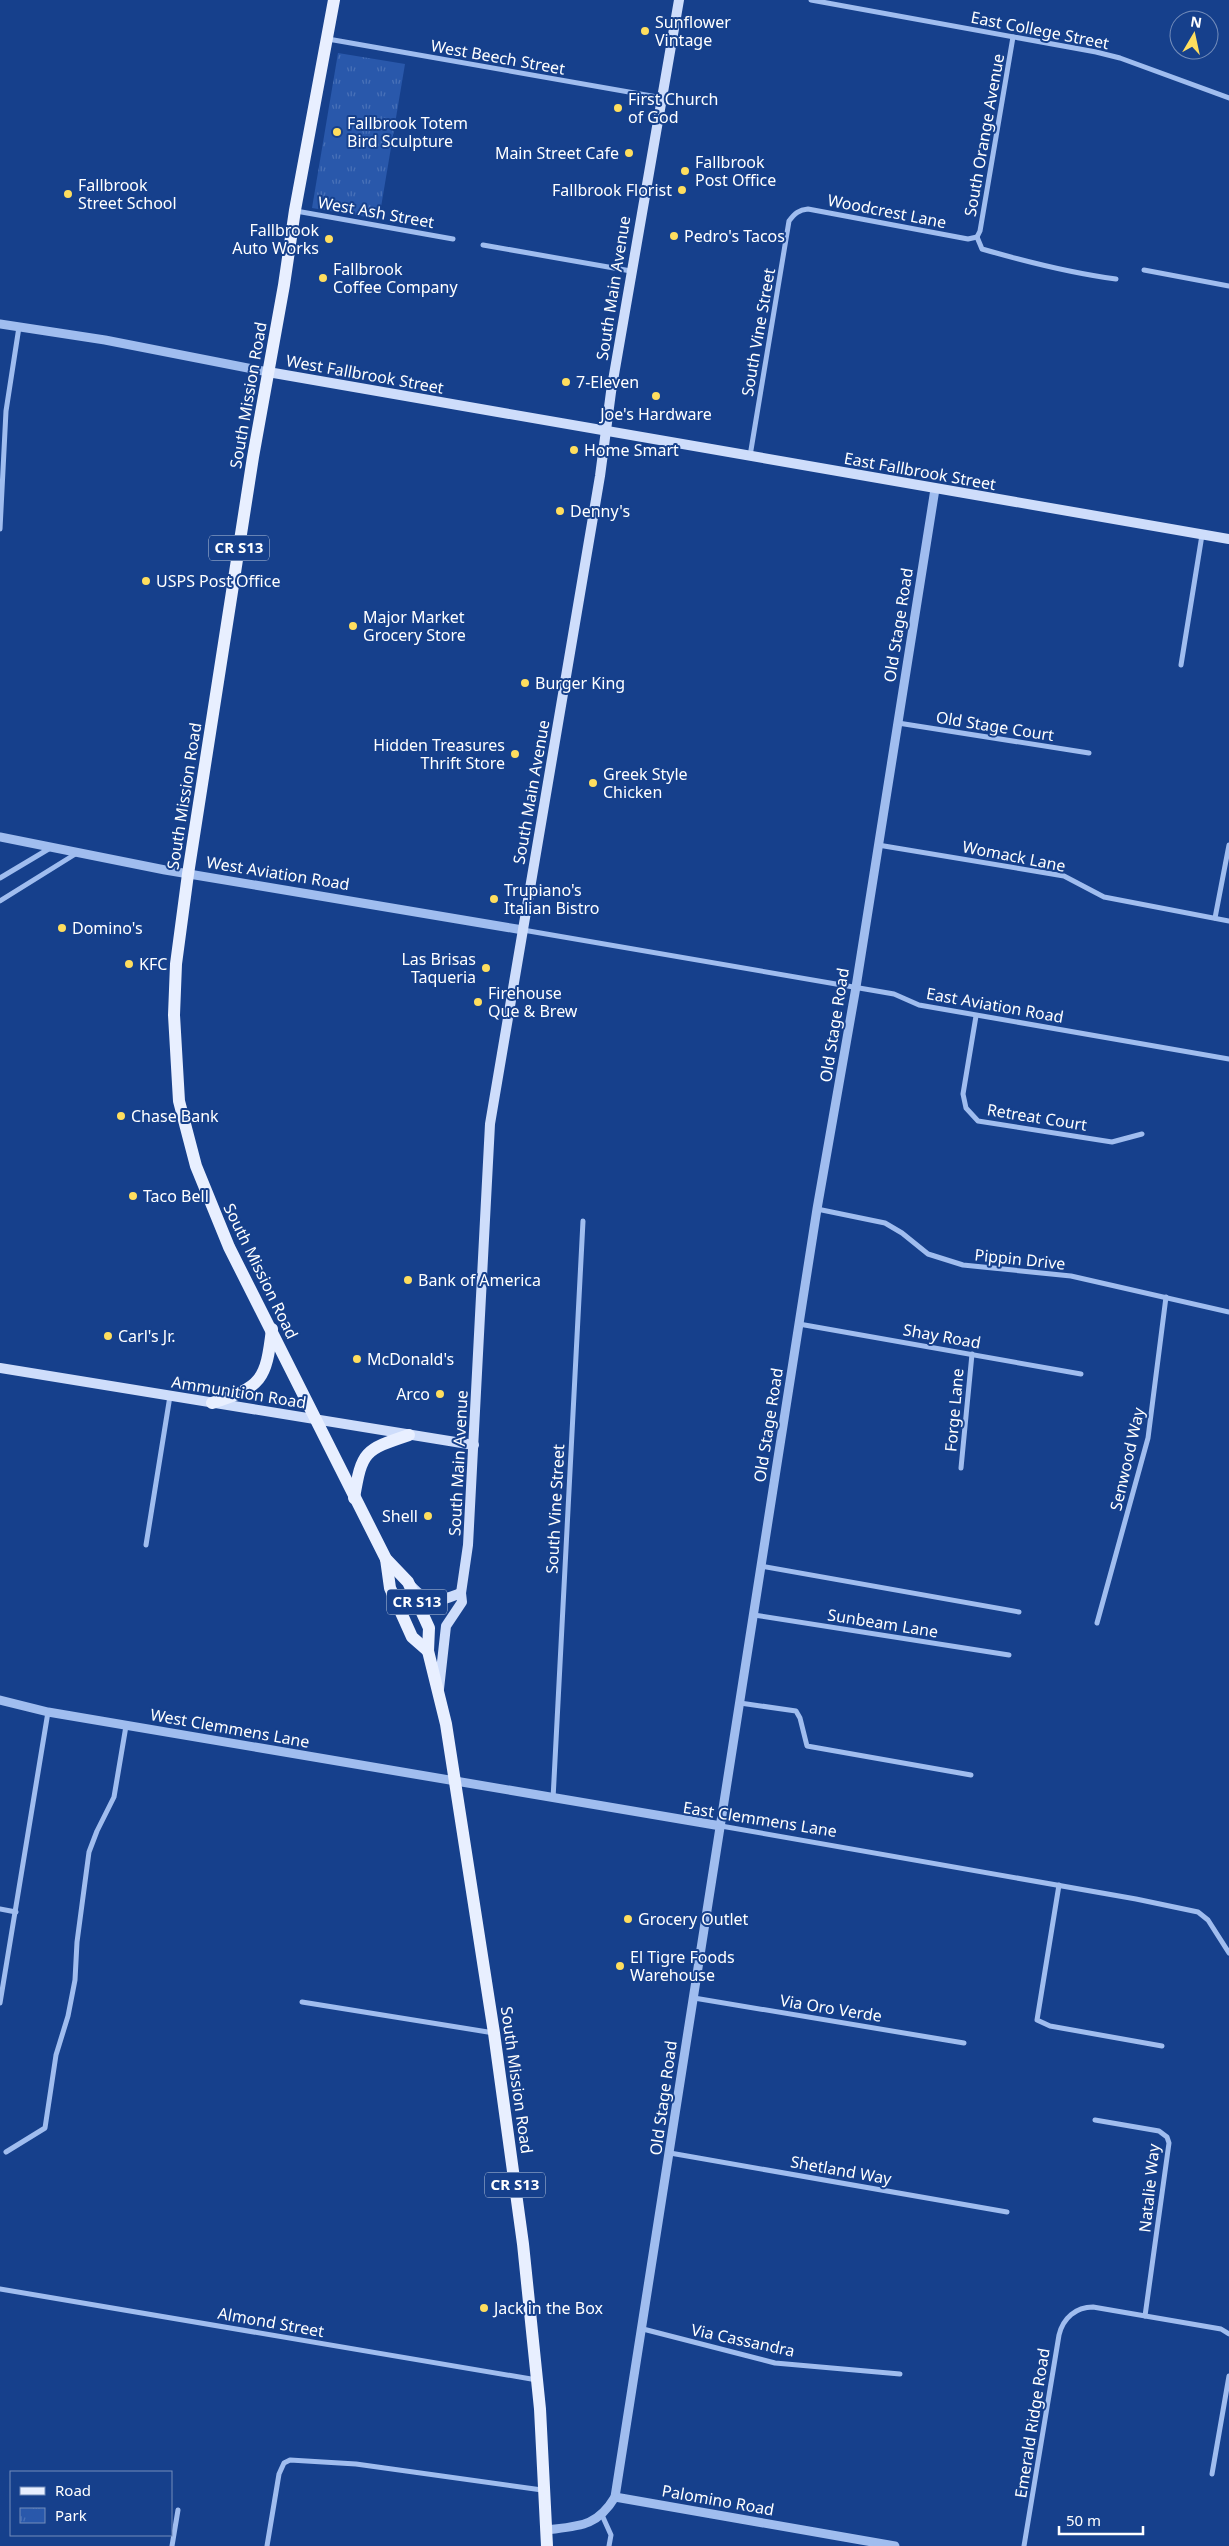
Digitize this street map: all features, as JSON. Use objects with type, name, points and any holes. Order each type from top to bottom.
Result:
[{"type":"main road","name":"South Mission Road","points":[[334,0],[294,210],[284,285],[268,372],[188,874],[175,981],[174,1015],[180,1102],[196,1166],[229,1247],[272,1328],[354,1498],[386,1559],[408,1582],[429,1628],[428,1651],[439,1690],[456,1783],[494,2033],[523,2244],[546,2490],[547,2546]]},
{"type":"main road","name":"South Main Avenue","points":[[439,1690],[446,1626],[462,1602],[460,1593],[468,1545],[490,1124],[606,432],[631,271],[664,98],[679,0]]},
{"type":"main road","name":"West Fallbrook Street","points":[[268,372],[606,432]]},
{"type":"main road","name":"East Fallbrook Street","points":[[606,432],[1229,539]]},
{"type":"main road","points":[[212,1403],[235,1396],[254,1386],[259,1380],[269,1355],[272,1328]]},
{"type":"main road","name":"Ammunition Road","points":[[0,1368],[474,1445]]},
{"type":"main road","points":[[354,1498],[359,1467],[364,1455],[372,1449],[409,1435]]},
{"type":"main road","name":"South Mission Road","points":[[386,1559],[390,1588],[412,1637],[428,1651]]},
{"type":"main road","points":[[408,1582],[416,1591],[432,1600],[442,1602],[460,1593]]},
{"type":"street","name":"East College Street","points":[[811,0],[1120,58],[1229,98]]},
{"type":"street","name":"South Orange Avenue","points":[[977,237],[980,232],[1013,37]]},
{"type":"street","name":"West Beech Street","points":[[328,39],[664,98]]},
{"type":"street","name":"Woodcrest Lane","points":[[794,214],[798,210],[808,208],[968,239],[977,237]]},
{"type":"street","name":"West Ash Street","points":[[294,210],[453,238]]},
{"type":"street","name":"South Vine Street","points":[[750,456],[790,221],[794,214]]},
{"type":"street","points":[[977,237],[982,249],[1065,272],[1116,279]]},
{"type":"street","points":[[483,245],[631,271]]},
{"type":"street","points":[[1144,270],[1229,286]]},
{"type":"street","name":"West Fallbrook Street","points":[[0,324],[105,340],[268,372]]},
{"type":"street","points":[[0,529],[6,411],[19,327]]},
{"type":"street","name":"Old Stage Road","points":[[615,2496],[643,2329],[761,1566],[935,489]]},
{"type":"street","points":[[1181,665],[1202,534]]},
{"type":"street","name":"Old Stage Court","points":[[897,722],[1089,753]]},
{"type":"street","name":"West Aviation Road","points":[[0,837],[188,874],[523,930]]},
{"type":"street","name":"Womack Lane","points":[[878,845],[1064,876],[1104,897],[1229,921]]},
{"type":"street","points":[[1215,918],[1229,845]]},
{"type":"street","points":[[0,878],[52,847]]},
{"type":"street","points":[[0,901],[78,853]]},
{"type":"street","name":"East Aviation Road","points":[[523,930],[856,987],[894,994],[919,1005],[1229,1059]]},
{"type":"street","name":"Retreat Court","points":[[976,1016],[963,1094],[966,1108],[978,1121],[1112,1142],[1142,1134]]},
{"type":"street","name":"Pippin Drive","points":[[818,1209],[885,1223],[902,1233],[928,1254],[963,1265],[1071,1276],[1229,1312]]},
{"type":"street","name":"South Vine Street","points":[[553,1799],[583,1221]]},
{"type":"street","name":"Senwood Way","points":[[1097,1623],[1148,1438],[1166,1297]]},
{"type":"street","name":"Shay Road","points":[[800,1324],[1081,1374]]},
{"type":"street","name":"Forge Lane","points":[[961,1468],[972,1354]]},
{"type":"street","points":[[146,1545],[170,1396]]},
{"type":"street","points":[[761,1566],[1019,1612]]},
{"type":"street","name":"Sunbeam Lane","points":[[754,1615],[1009,1655]]},
{"type":"street","name":"West Clemmens Lane","points":[[0,1700],[48,1712],[456,1783]]},
{"type":"street","points":[[740,1703],[796,1711],[800,1718],[807,1746],[972,1775]]},
{"type":"street","points":[[0,2003],[48,1712]]},
{"type":"street","points":[[6,2152],[45,2128],[47,2103],[56,2054],[68,2016],[75,1980],[77,1942],[90,1852],[97,1831],[114,1798],[126,1726]]},
{"type":"street","name":"East Clemmens Lane","points":[[456,1783],[720,1826],[1198,1912],[1208,1920],[1229,1953]]},
{"type":"street","points":[[1059,1886],[1037,2020],[1050,2026],[1162,2046]]},
{"type":"street","points":[[0,1910],[16,1912]]},
{"type":"street","name":"Via Oro Verde","points":[[694,1998],[964,2043]]},
{"type":"street","points":[[302,2002],[494,2033]]},
{"type":"street","name":"Natalie Way","points":[[1095,2120],[1159,2131],[1167,2137],[1169,2144],[1145,2316]]},
{"type":"street","name":"Shetland Way","points":[[670,2153],[1007,2212]]},
{"type":"street","name":"Almond Street","points":[[0,2289],[537,2380]]},
{"type":"street","name":"Emerald Ridge Road","points":[[1024,2546],[1059,2335],[1064,2322],[1076,2311],[1093,2307],[1145,2316]]},
{"type":"street","points":[[1145,2316],[1221,2329],[1229,2334]]},
{"type":"street","name":"Via Cassandra","points":[[643,2329],[775,2363],[900,2374]]},
{"type":"street","points":[[1212,2474],[1229,2376]]},
{"type":"street","points":[[267,2546],[279,2474],[284,2463],[290,2460],[356,2464],[546,2490]]},
{"type":"street","points":[[546,2530],[596,2521],[615,2496]]},
{"type":"street","name":"Palomino Road","points":[[615,2496],[895,2546]]},
{"type":"street","points":[[172,2546],[178,2510]]},
{"type":"street","points":[[602,2515],[611,2535],[610,2546]]},
{"type":"green space","points":[[338,53],[405,64],[379,219],[312,208]]},
{"type":"place","name":"Sunflower Vintage","points":[[645,31]]},
{"type":"place","name":"First Church of God","points":[[618,108]]},
{"type":"place","name":"Fallbrook Totem Bird Sculpture","points":[[337,132]]},
{"type":"place","name":"Main Street Cafe","points":[[629,153]]},
{"type":"place","name":"Fallbrook Post Office","points":[[685,171]]},
{"type":"place","name":"Fallbrook Florist","points":[[682,190]]},
{"type":"place","name":"Fallbrook Street School","points":[[68,194]]},
{"type":"place","name":"Pedro's Tacos","points":[[674,236]]},
{"type":"place","name":"Fallbrook Auto Works","points":[[329,239]]},
{"type":"place","name":"Fallbrook Coffee Company","points":[[323,278]]},
{"type":"place","name":"7-Eleven","points":[[566,382]]},
{"type":"place","name":"Joe's Hardware","points":[[656,396]]},
{"type":"place","name":"Home Smart","points":[[574,450]]},
{"type":"place","name":"Denny's","points":[[560,511]]},
{"type":"place","name":"USPS Post Office","points":[[146,581]]},
{"type":"place","name":"Major Market Grocery Store","points":[[353,626]]},
{"type":"place","name":"Burger King","points":[[525,683]]},
{"type":"place","name":"Hidden Treasures Thrift Store","points":[[515,754]]},
{"type":"place","name":"Greek Style Chicken","points":[[593,783]]},
{"type":"place","name":"Trupiano's Italian Bistro","points":[[494,899]]},
{"type":"place","name":"Domino's","points":[[62,928]]},
{"type":"place","name":"KFC","points":[[129,964]]},
{"type":"place","name":"Las Brisas Taqueria","points":[[486,968]]},
{"type":"place","name":"Firehouse Que & Brew","points":[[478,1002]]},
{"type":"place","name":"Chase Bank","points":[[121,1116]]},
{"type":"place","name":"Taco Bell","points":[[133,1196]]},
{"type":"place","name":"Bank of America","points":[[408,1280]]},
{"type":"place","name":"Carl's Jr.","points":[[108,1336]]},
{"type":"place","name":"McDonald's","points":[[357,1359]]},
{"type":"place","name":"Arco","points":[[440,1394]]},
{"type":"place","name":"Shell","points":[[428,1516]]},
{"type":"place","name":"Grocery Outlet","points":[[628,1919]]},
{"type":"place","name":"El Tigre Foods Warehouse","points":[[620,1966]]},
{"type":"place","name":"Jack in the Box","points":[[484,2308]]}]
